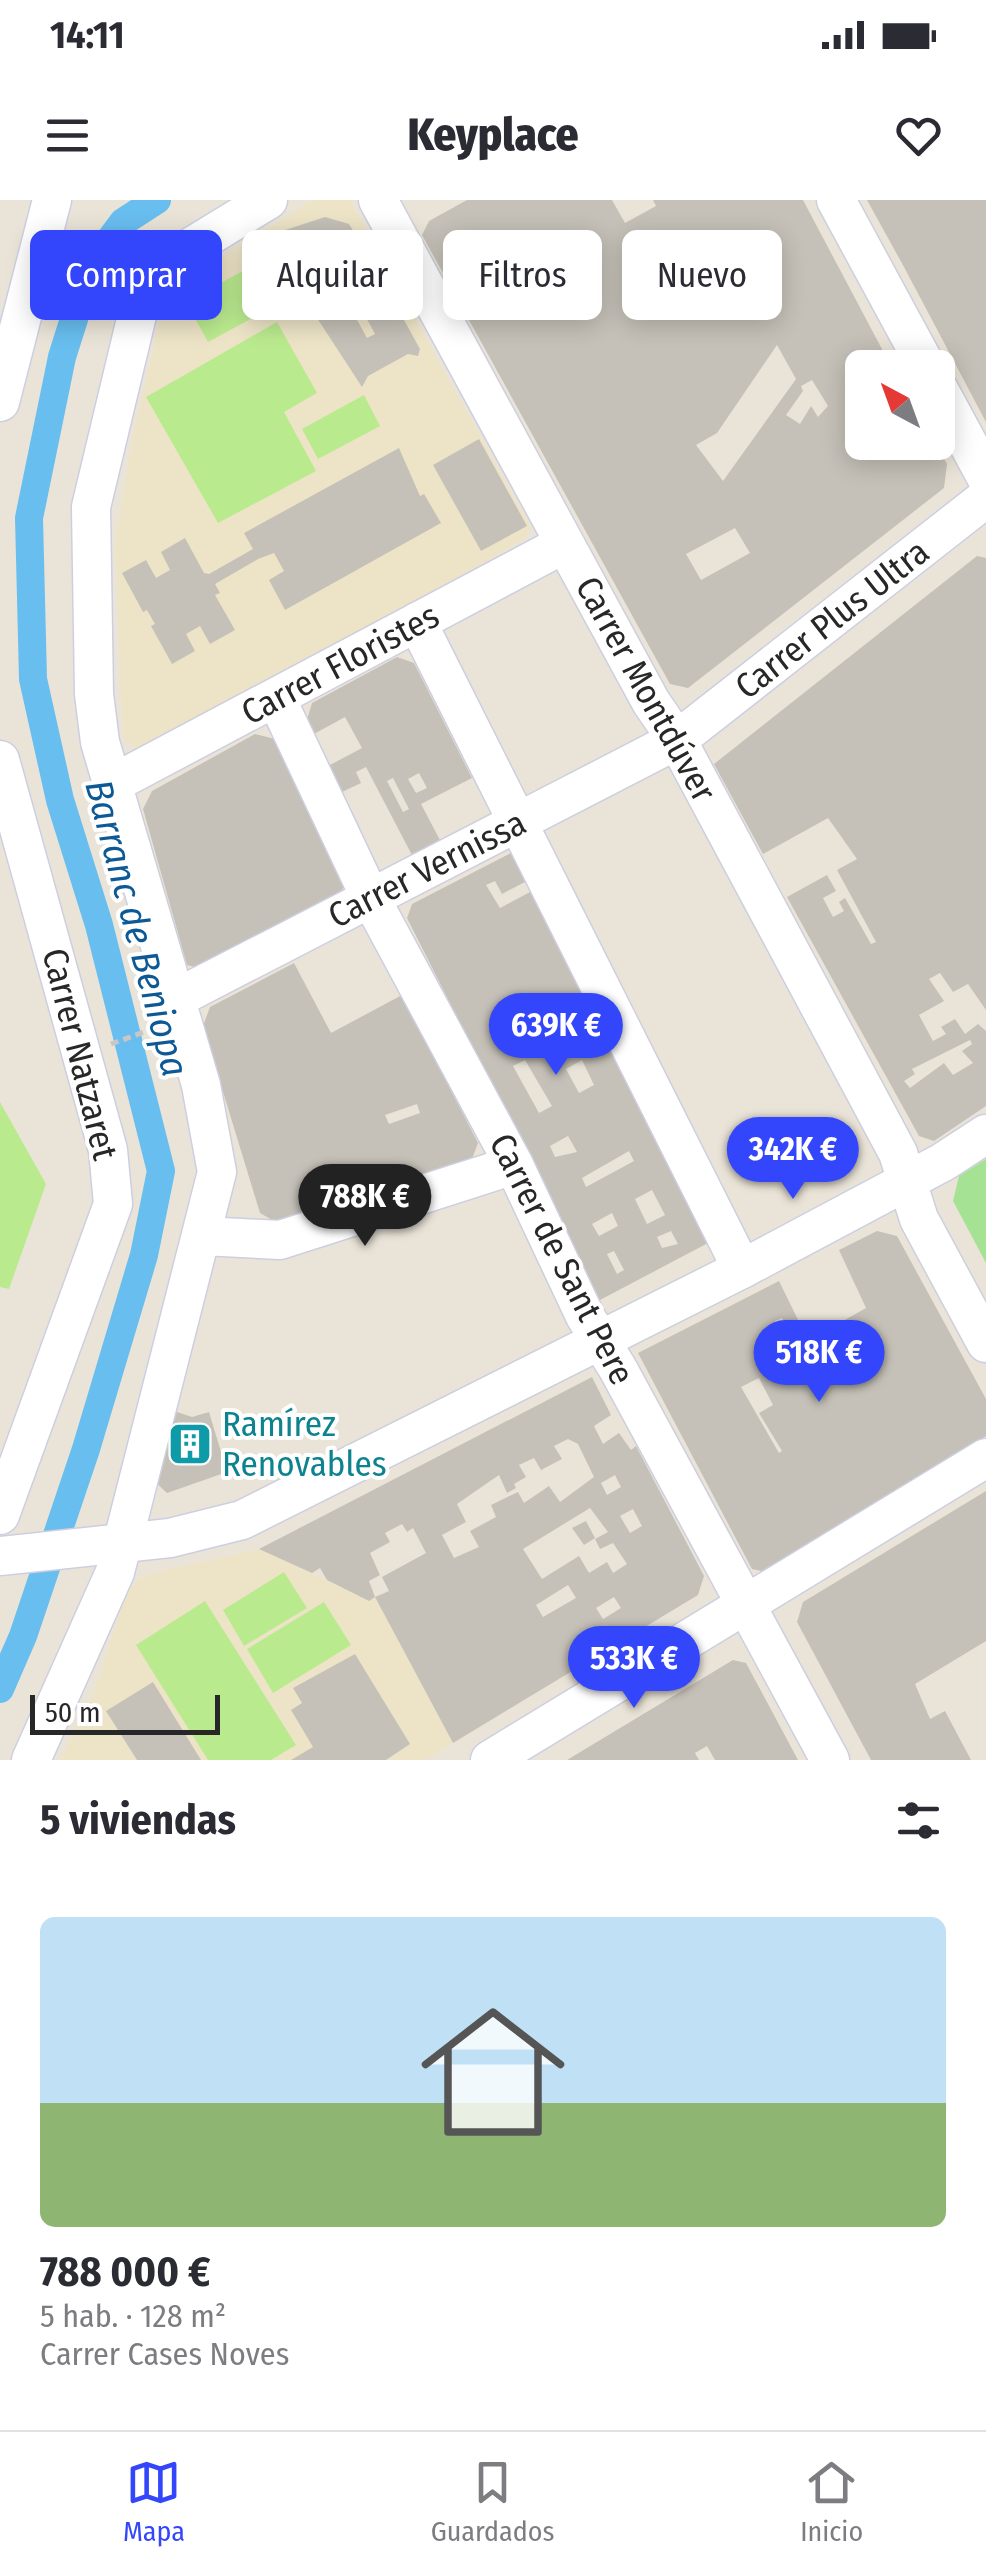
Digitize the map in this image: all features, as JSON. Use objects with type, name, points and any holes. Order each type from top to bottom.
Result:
[{"type":"street","points":[[44,230],[52,200]]},
{"type":"street","points":[[54,230],[79,200]]},
{"type":"street","points":[[31,1760],[115,1572],[217,1172],[180,1008],[100,742],[94,694],[90,507],[144,286],[165,264],[268,200]]},
{"type":"street","points":[[836,200],[916,350]]},
{"type":"street","name":"Carrer Montdúver","points":[[391,204],[564,544],[677,740],[898,1154],[919,1219],[986,1343]]},
{"type":"street","points":[[1,389],[30,283]]},
{"type":"street","points":[[955,420],[986,477]]},
{"type":"street","name":"Carrer Plus Ultra","points":[[677,740],[986,498]]},
{"type":"street","name":"Carrer Floristes","points":[[114,783],[564,544]]},
{"type":"street","points":[[417,622],[515,824],[742,1269]]},
{"type":"street","name":"Carrer de Sant Pere","points":[[276,700],[370,898],[514,1166],[615,1342],[744,1606],[830,1760]]},
{"type":"street","name":"Carrer Vernissa","points":[[180,1008],[370,898],[677,740]]},
{"type":"street","name":"Carrer Natzaret","points":[[0,760],[108,1150],[114,1204],[0,1515]]},
{"type":"street","points":[[0,1556],[170,1538],[242,1520],[615,1342],[986,1134]]},
{"type":"street","points":[[203,1236],[280,1240],[514,1166]]},
{"type":"street","points":[[490,1760],[986,1458]]},
{"type":"path","points":[[80,1054],[180,1008]]},
{"type":"shaded area","points":[[312,200],[350,200],[367,230],[265,230]]},
{"type":"shaded area","points":[[242,245],[242,320],[416,320],[530,526],[526,539],[141,753],[123,739],[115,544],[134,430],[160,320],[222,320],[222,258]]},
{"type":"shaded area","points":[[261,1549],[369,1601],[375,1597],[453,1743],[425,1760],[60,1760],[95,1690],[127,1590],[144,1575]]},
{"type":"green space","points":[[242,271],[242,320],[249,320],[208,342],[196,320],[222,320],[222,282]]},
{"type":"green space","points":[[277,322],[317,393],[284,412],[316,471],[218,523],[146,397]]},
{"type":"green space","points":[[364,395],[380,426],[318,459],[302,429]]},
{"type":"green space","points":[[0,1102],[46,1184],[9,1289],[0,1287]]},
{"type":"green space","points":[[986,1159],[986,1263],[953,1201],[959,1176]]},
{"type":"green space","points":[[284,1572],[307,1608],[244,1646],[223,1610]]},
{"type":"green space","points":[[205,1601],[296,1745],[271,1760],[208,1760],[136,1645]]},
{"type":"green space","points":[[324,1602],[351,1645],[273,1693],[247,1649]]},
{"type":"building","points":[[467,200],[612,200],[625,223],[656,206],[653,200],[803,200],[882,350],[845,350],[845,460],[945,460],[944,488],[688,688],[670,684],[469,320],[602,320],[602,230],[443,230],[443,273],[423,233],[429,221]],"holes":[[[777,345],[796,379],[723,481],[696,445],[717,433]],[[812,380],[828,406],[818,417],[811,406],[800,424],[786,415],[803,391],[801,386]],[[735,528],[750,553],[701,580],[686,554]]]},
{"type":"building","points":[[867,200],[986,200],[986,422],[955,363],[955,350],[948,350]]},
{"type":"building","points":[[325,217],[349,224],[353,230],[285,230]]},
{"type":"building","points":[[318,320],[357,320],[367,338],[375,334],[367,320],[404,320],[420,349],[418,356],[408,354],[368,376],[362,387]]},
{"type":"building","points":[[479,439],[527,526],[481,551],[433,465]]},
{"type":"building","points":[[399,448],[420,496],[424,494],[441,523],[285,610],[269,580],[284,571],[274,553],[258,559],[215,584],[220,593],[215,595],[235,630],[210,644],[200,626],[186,634],[195,651],[172,664],[151,626],[155,624],[147,610],[143,612],[122,573],[146,560],[156,578],[170,570],[161,552],[185,538],[204,573],[209,574],[253,549],[244,533]]},
{"type":"building","points":[[977,556],[986,558],[986,1010],[968,984],[953,992],[940,973],[929,979],[944,1001],[919,1015],[933,1041],[946,1034],[941,1027],[955,1019],[965,1034],[978,1024],[986,1031],[986,1106],[934,1141],[919,1136],[787,897],[827,875],[836,891],[823,898],[833,917],[844,911],[839,902],[845,898],[871,944],[876,942],[837,870],[857,859],[828,818],[763,854],[714,764]],"holes":[[[970,1040],[972,1044],[962,1051],[973,1063],[953,1075],[944,1063],[910,1088],[904,1081],[915,1074],[912,1069]]]},
{"type":"building","points":[[397,657],[414,663],[472,778],[421,804],[442,844],[414,859],[366,767],[356,772],[361,783],[342,792],[330,765],[362,748],[345,717],[314,734],[307,720],[312,703]],"holes":[[[419,773],[427,788],[416,793],[408,779]],[[393,778],[409,809],[403,812],[387,781]]]},
{"type":"building","points":[[255,734],[275,739],[346,882],[339,896],[202,969],[187,965],[143,809],[152,791]]},
{"type":"building","points":[[511,853],[525,882],[502,894],[495,881],[486,885],[500,908],[530,892],[708,1243],[600,1300],[407,918],[412,904]],"holes":[[[546,998],[553,1012],[561,1012],[545,1020],[536,1003]],[[525,1060],[552,1106],[539,1113],[513,1066]],[[582,1060],[594,1085],[579,1093],[566,1069]],[[568,1136],[577,1152],[555,1157],[550,1146]],[[629,1151],[634,1161],[586,1187],[582,1178]],[[652,1190],[665,1215],[647,1224],[635,1199]],[[612,1213],[618,1226],[599,1236],[592,1224]],[[671,1231],[678,1244],[662,1248],[657,1237]],[[614,1251],[624,1270],[617,1274],[607,1254]]]},
{"type":"building","points":[[294,963],[331,1033],[402,995],[478,1143],[472,1159],[279,1224],[260,1213],[203,1026],[210,1007]],"holes":[[[417,1104],[420,1113],[389,1124],[385,1115]]]},
{"type":"building","points":[[877,1231],[897,1236],[986,1399],[986,1436],[766,1572],[752,1569],[638,1353],[779,1281],[801,1326],[789,1333],[782,1318],[775,1321],[790,1362],[849,1331],[843,1321],[866,1308],[839,1250]],"holes":[[[867,1344],[879,1366],[871,1372],[858,1349]],[[759,1378],[773,1405],[759,1413],[782,1451],[779,1453],[741,1387]]]},
{"type":"building","points":[[592,1377],[611,1415],[594,1426],[603,1444],[619,1433],[631,1450],[636,1446],[704,1576],[698,1595],[453,1743],[375,1597],[369,1601],[327,1580],[320,1568],[312,1573],[259,1549]],"holes":[[[568,1439],[578,1444],[594,1477],[560,1502],[549,1486],[524,1503],[518,1492],[491,1505],[496,1517],[470,1531],[479,1547],[454,1558],[442,1535],[466,1522],[457,1504],[499,1475],[507,1493],[516,1488],[514,1484],[526,1477],[519,1465],[534,1458],[541,1470],[562,1459],[554,1446]],[[615,1475],[621,1487],[607,1495],[601,1483]],[[590,1508],[608,1532],[595,1539],[600,1549],[613,1543],[627,1564],[613,1573],[607,1562],[589,1573],[579,1556],[542,1579],[523,1549]],[[633,1509],[642,1526],[630,1533],[620,1516]],[[402,1524],[407,1532],[413,1528],[426,1553],[382,1577],[389,1591],[375,1597],[369,1581],[380,1575],[370,1553],[390,1542],[385,1533]],[[568,1585],[576,1598],[543,1617],[536,1605]],[[614,1597],[621,1608],[603,1619],[596,1608]]]},
{"type":"building","name":"Ramírez Renovables","points":[[171,1410],[192,1417],[209,1412],[227,1472],[167,1493],[150,1477]]},
{"type":"building","points":[[986,1491],[986,1641],[915,1684],[930,1719],[945,1711],[971,1760],[871,1760],[797,1622],[803,1602]]},
{"type":"building","points":[[586,1521],[595,1538],[584,1545],[572,1528]]},
{"type":"building","points":[[355,1654],[410,1744],[386,1760],[291,1760],[313,1747],[291,1710],[302,1703],[293,1688]]},
{"type":"building","points":[[733,1660],[746,1663],[798,1760],[715,1760],[707,1746],[695,1753],[699,1760],[567,1760]]},
{"type":"building","points":[[153,1682],[201,1760],[137,1760],[106,1711]]},
{"type":"waterway","name":"Barranc de Beniopa","points":[[0,1689],[23,1636],[86,1449],[144,1255],[161,1171],[99,925],[60,800],[33,679],[29,518],[62,357],[91,265],[123,222],[157,200]]},
{"type":"place","name":"Ramírez Renovables","points":[[190,1444]]}]
